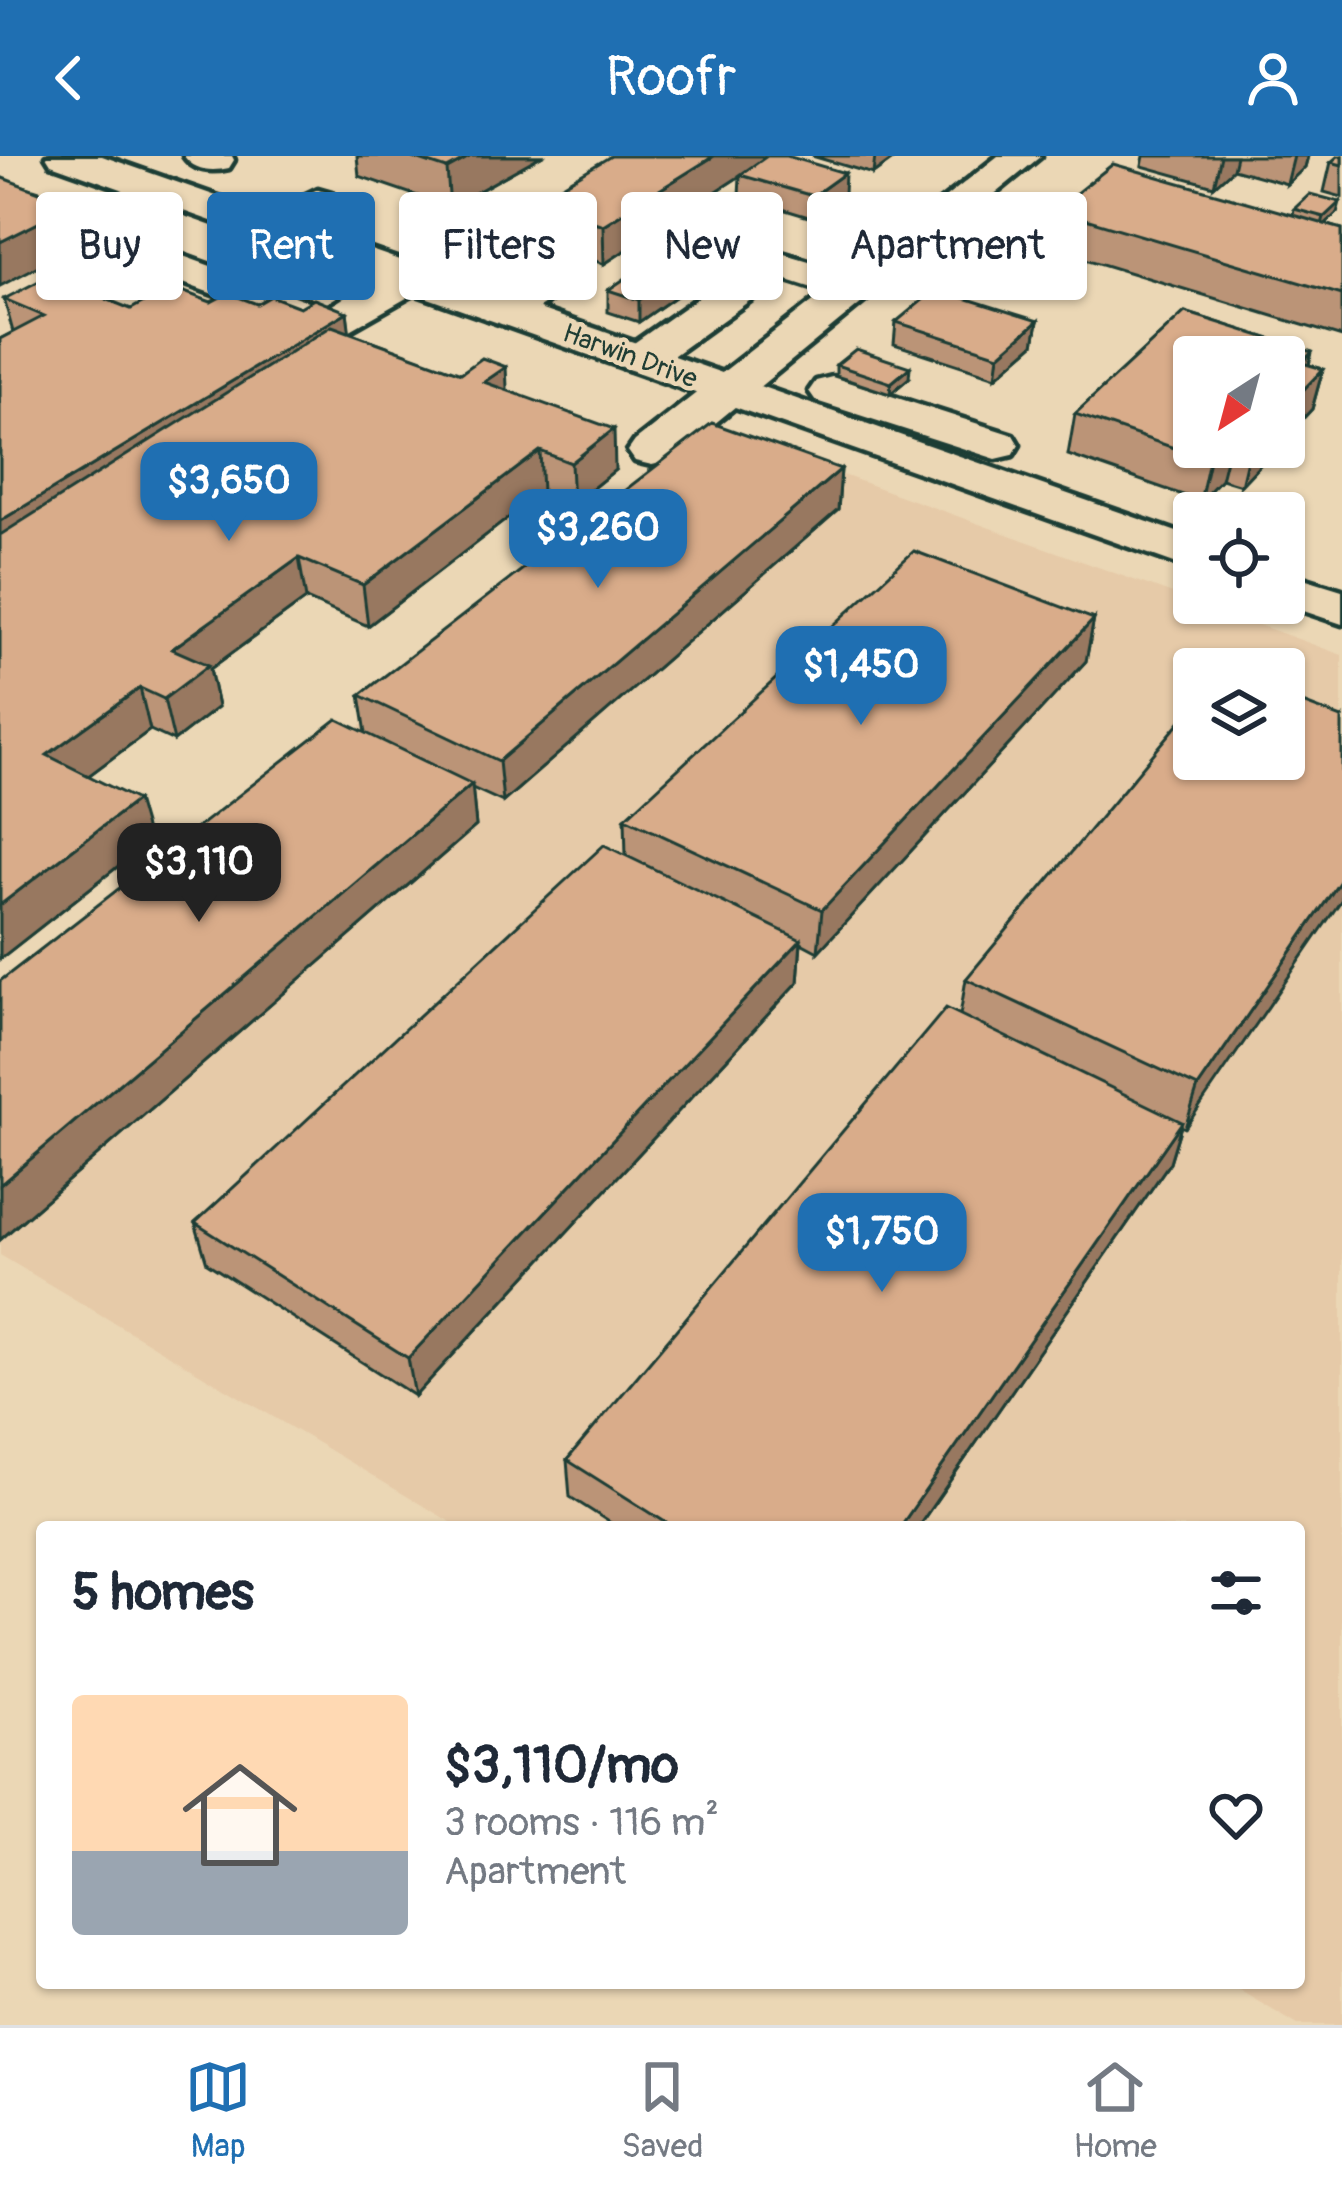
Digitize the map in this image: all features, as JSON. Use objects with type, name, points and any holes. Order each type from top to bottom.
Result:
[{"type":"main road","name":"Harwin Drive","points":[[65,156],[207,207]]},
{"type":"main road","points":[[976,192],[1022,156]]},
{"type":"main road","points":[[0,194],[71,221],[94,219],[157,189]]},
{"type":"main road","points":[[640,359],[775,263],[807,273]]},
{"type":"main road","points":[[183,269],[330,324],[399,285]]},
{"type":"main road","name":"Harwin Drive","points":[[474,300],[727,390],[825,375],[1173,545]]},
{"type":"main road","points":[[502,310],[518,300]]},
{"type":"main road","points":[[550,328],[584,300]]},
{"type":"main road","points":[[825,375],[851,300]]},
{"type":"main road","points":[[652,451],[727,390],[825,375],[916,397],[996,445]]},
{"type":"main road","points":[[1305,595],[1342,608]]},
{"type":"shaded area","points":[[727,433],[1173,594],[1173,624],[1256,624],[1342,655],[1342,2025],[1298,2025],[1237,1989],[1305,1989],[1305,1521],[449,1521],[0,1255],[0,1015]]},
{"type":"building","points":[[407,156],[471,156],[447,169]]},
{"type":"building","points":[[611,156],[714,156],[656,192],[621,192],[621,214],[603,225],[597,223],[597,192],[551,192]]},
{"type":"building","points":[[767,156],[787,156],[845,173],[819,192],[807,194],[740,175]]},
{"type":"building","points":[[1113,164],[1342,229],[1342,295],[1087,219],[1087,192],[1078,192]]},
{"type":"building","points":[[0,177],[40,192],[36,192],[36,224],[0,242]]},
{"type":"building","points":[[1310,194],[1340,202],[1324,217],[1294,209]]},
{"type":"building","points":[[36,283],[36,300],[109,300],[131,309],[147,300],[183,300],[183,292],[211,302],[282,300],[300,307],[317,300],[347,312],[0,521],[0,339],[44,316],[4,299]]},
{"type":"building","points":[[923,300],[971,300],[1038,321],[999,355],[896,322]]},
{"type":"building","points":[[1185,312],[1261,336],[1173,336],[1173,448],[1075,414]]},
{"type":"building","points":[[332,326],[461,373],[482,358],[506,367],[484,382],[614,429],[571,463],[540,451],[363,585],[299,558],[172,649],[209,665],[164,699],[140,688],[47,755],[137,800],[0,905],[0,535]]},
{"type":"building","points":[[856,349],[910,367],[891,383],[836,365]]},
{"type":"building","points":[[1305,364],[1323,369],[1305,388]]},
{"type":"building","points":[[712,423],[841,469],[499,761],[360,695]]},
{"type":"building","points":[[914,551],[1094,619],[822,910],[625,818]]},
{"type":"building","points":[[1305,704],[1342,718],[1342,878],[1198,1087],[966,979],[1173,730],[1173,780],[1305,780]]},
{"type":"building","points":[[337,719],[472,784],[0,1185],[0,981]]},
{"type":"building","points":[[604,845],[801,940],[408,1358],[195,1223]]},
{"type":"building","points":[[946,1008],[1182,1122],[904,1521],[664,1521],[567,1460]]}]
